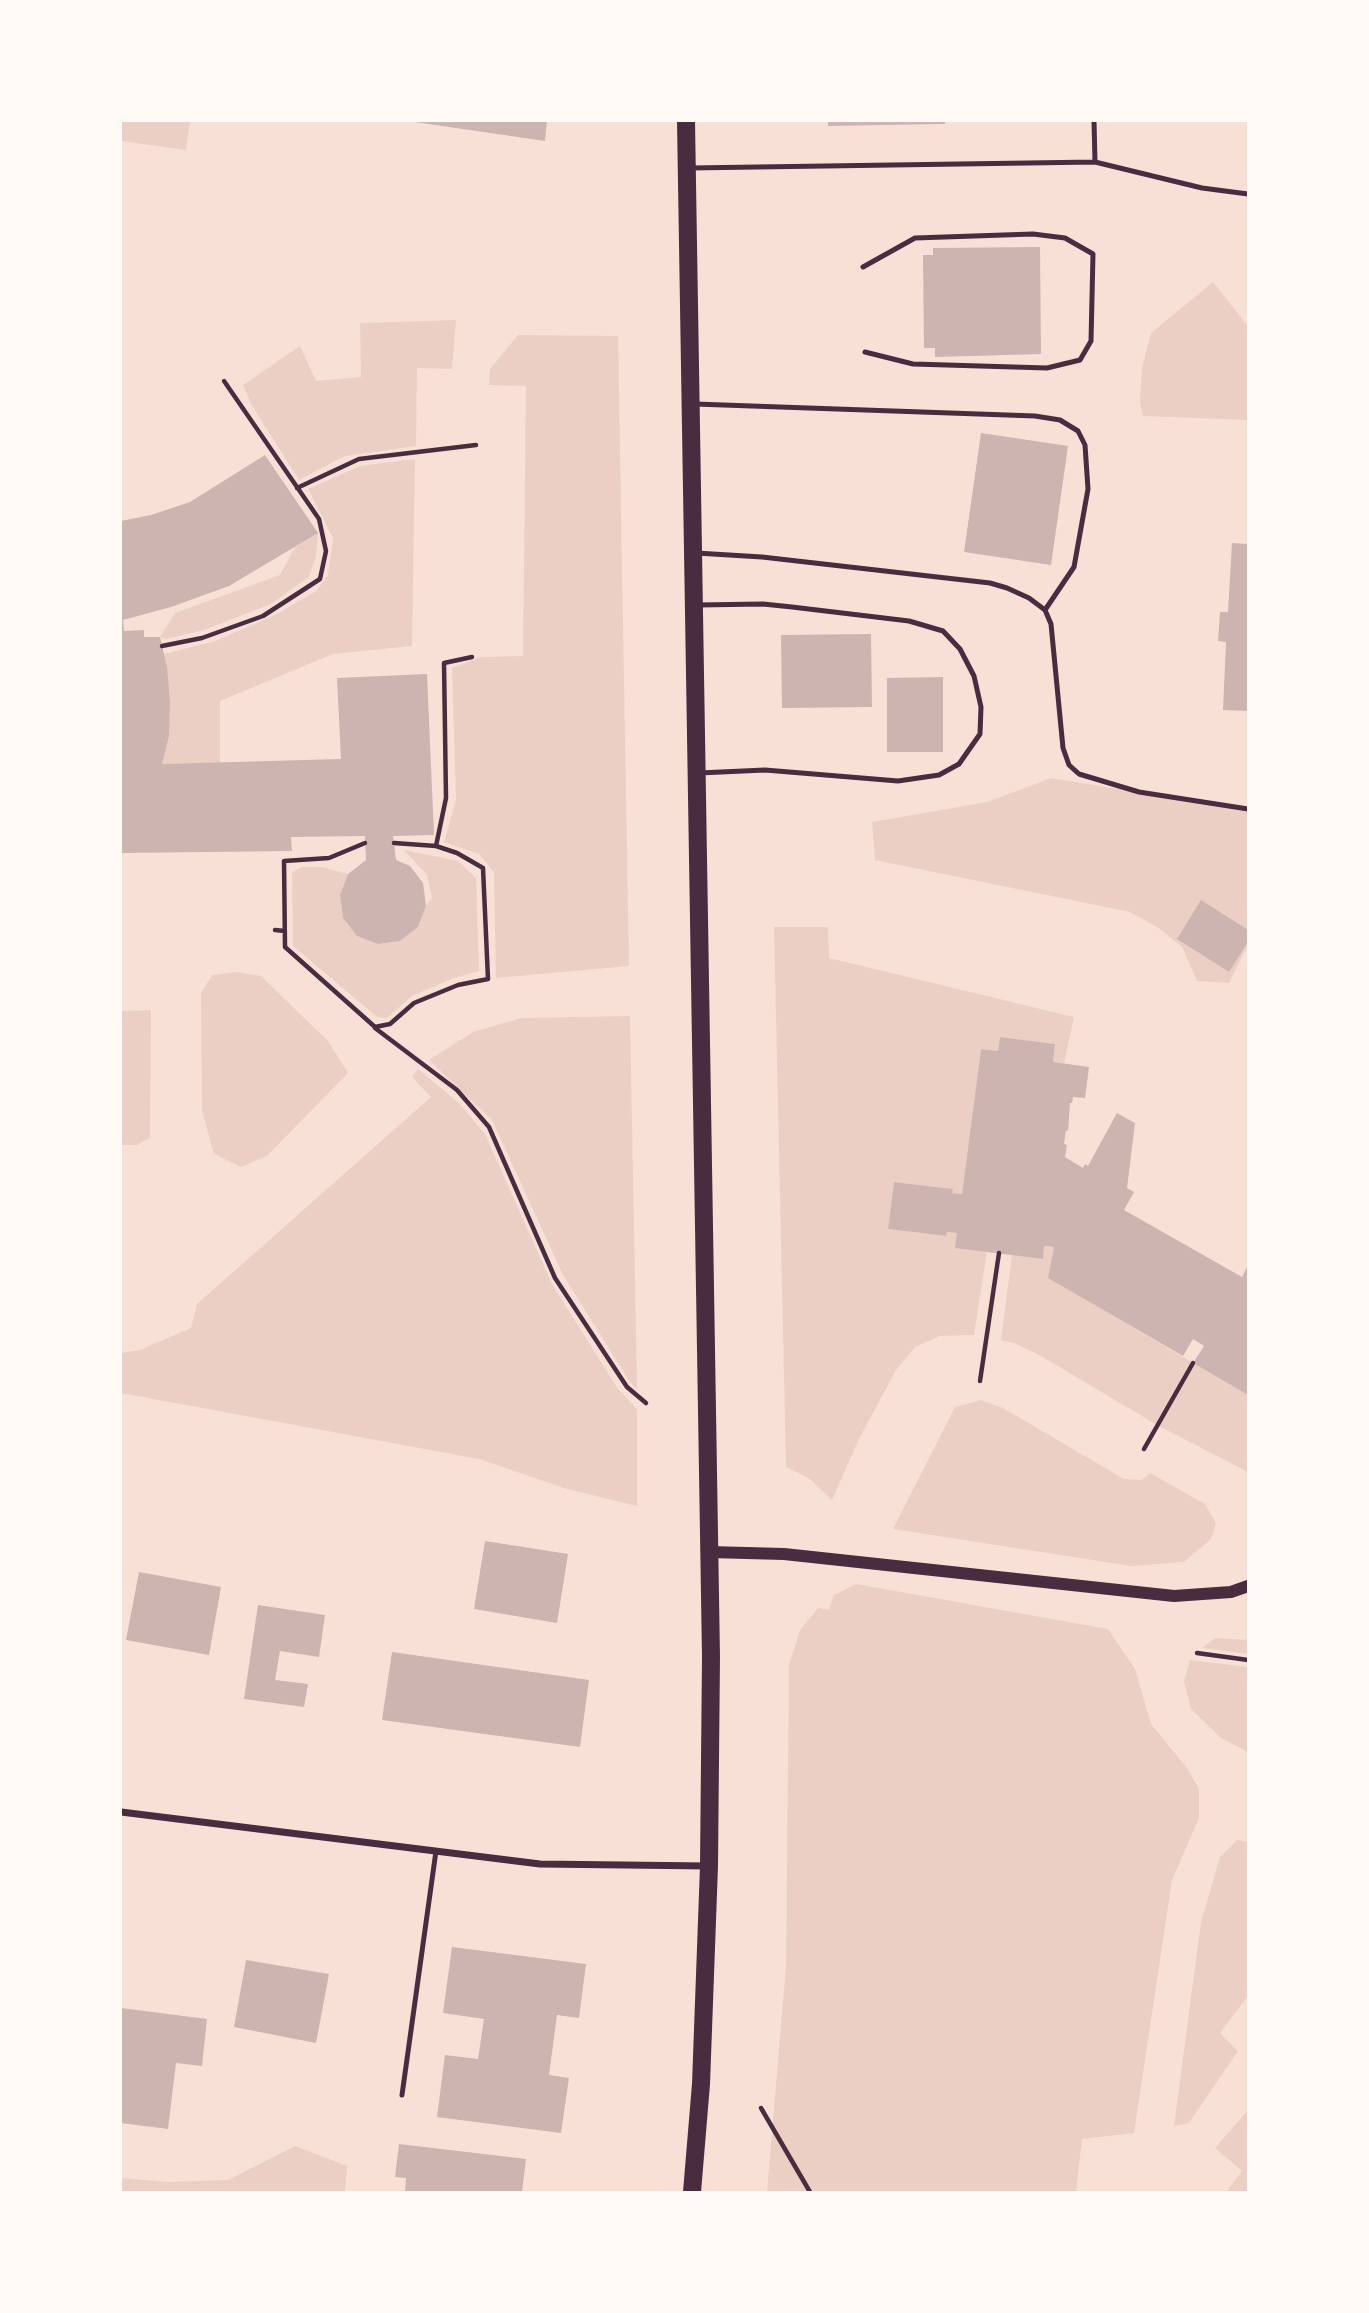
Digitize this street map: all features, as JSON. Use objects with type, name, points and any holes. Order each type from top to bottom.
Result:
[{"type":"main road","points":[[686,121],[711,1656],[709,1867],[701,2084],[692,2192]]},
{"type":"street","points":[[709,1552],[783,1554],[1174,1595],[1231,1592],[1248,1586]]},
{"type":"street","points":[[121,1812],[540,1864],[709,1867]]},
{"type":"lane","points":[[1094,121],[1095,162]]},
{"type":"lane","points":[[687,168],[1095,162],[1202,188],[1248,194]]},
{"type":"lane","points":[[863,267],[915,238],[1033,234],[1065,238],[1093,254],[1091,341],[1080,360],[1047,368],[913,364],[865,352]]},
{"type":"lane","points":[[691,404],[1035,416],[1060,420],[1078,431],[1086,445],[1088,489],[1074,567],[1045,610]]},
{"type":"lane","points":[[693,553],[743,555],[1007,587],[1045,610],[1051,624],[1063,748],[1069,765],[1079,774],[1139,792],[1248,809]]},
{"type":"lane","points":[[694,605],[763,604],[909,621],[943,631],[960,649],[974,676],[981,707],[980,734],[960,764],[939,775],[898,781],[765,770],[696,774]]},
{"type":"lane","points":[[402,2095],[436,1851]]},
{"type":"path","points":[[162,646],[202,638],[262,617],[320,579],[326,551],[319,519],[224,380]]},
{"type":"path","points":[[298,488],[359,459],[476,445]]},
{"type":"path","points":[[436,846],[446,797],[444,663],[472,657]]},
{"type":"path","points":[[365,843],[329,858],[285,861],[285,947],[375,1027],[457,1090],[489,1126],[555,1278],[627,1387],[646,1403]]},
{"type":"path","points":[[375,1027],[390,1024],[414,1003],[458,985],[488,979],[483,868],[457,853],[436,846],[394,843]]},
{"type":"path","points":[[275,930],[285,931]]},
{"type":"path","points":[[980,1381],[999,1253]]},
{"type":"path","points":[[1144,1449],[1193,1363]]},
{"type":"path","points":[[1197,1653],[1248,1660]]},
{"type":"path","points":[[761,2108],[810,2192]]},
{"type":"shaded area","points":[[121,121],[190,121],[186,150],[121,141]]},
{"type":"shaded area","points":[[1213,282],[1248,326],[1248,420],[1143,416],[1140,402],[1142,368],[1151,333]]},
{"type":"shaded area","points":[[456,320],[452,369],[417,368],[416,446],[345,456],[299,480],[251,404],[243,385],[300,346],[316,381],[361,377],[360,323]]},
{"type":"shaded area","points":[[518,335],[618,336],[629,966],[496,978],[494,872],[479,854],[444,842],[456,800],[452,668],[481,657],[523,656],[526,386],[489,385],[490,369]]},
{"type":"shaded area","points":[[415,459],[412,646],[333,654],[220,701],[220,763],[162,764],[167,667],[164,654],[215,641],[277,614],[316,591],[328,575],[333,538],[308,489],[360,466]]},
{"type":"shaded area","points":[[318,533],[316,556],[309,577],[271,604],[204,630],[166,639],[160,637],[175,613],[280,575],[295,547]]},
{"type":"shaded area","points":[[1051,778],[1248,810],[1248,945],[1229,983],[1197,981],[1182,947],[1160,929],[1130,912],[875,860],[872,822],[987,802]]},
{"type":"shaded area","points":[[404,850],[458,861],[476,878],[479,971],[454,978],[412,996],[387,1018],[377,1017],[293,946],[292,872],[302,867],[322,867],[348,874],[340,895],[343,918],[357,936],[378,944],[400,941],[418,927],[432,898],[427,875]]},
{"type":"shaded area","points":[[774,927],[828,927],[829,958],[1074,1017],[1064,1063],[1053,1062],[1055,1044],[1000,1037],[998,1051],[981,1049],[962,1194],[952,1193],[952,1189],[894,1182],[888,1229],[946,1236],[947,1232],[957,1233],[987,1252],[974,1335],[940,1336],[915,1347],[896,1370],[859,1439],[832,1500],[810,1479],[786,1467]]},
{"type":"shaded area","points":[[237,972],[261,976],[328,1041],[348,1073],[267,1156],[241,1167],[214,1154],[202,1111],[201,993],[212,975]]},
{"type":"shaded area","points":[[151,1010],[150,1138],[137,1145],[121,1145],[121,1011]]},
{"type":"shaded area","points":[[630,1016],[637,1389],[563,1275],[492,1120],[429,1060],[473,1032],[521,1018]]},
{"type":"shaded area","points":[[418,1069],[460,1104],[485,1134],[552,1284],[618,1389],[637,1409],[637,1506],[567,1489],[479,1459],[121,1393],[121,1353],[140,1350],[191,1328],[197,1304],[431,1097],[412,1077]]},
{"type":"shaded area","points":[[1044,1246],[1054,1247],[1049,1278],[1248,1395],[1248,1472],[1157,1425],[1041,1356],[1001,1340],[1012,1255],[1042,1259]]},
{"type":"shaded area","points":[[981,1400],[1003,1408],[1124,1479],[1141,1480],[1150,1473],[1205,1504],[1216,1523],[1211,1539],[1184,1562],[1131,1566],[893,1529],[955,1407]]},
{"type":"shaded area","points":[[856,1584],[1108,1629],[1135,1669],[1151,1724],[1187,1768],[1199,1789],[1199,1818],[1172,1880],[1134,2133],[1082,2139],[1076,2192],[767,2192],[786,1966],[789,1665],[800,1630],[818,1608],[829,1610],[834,1595]]},
{"type":"shaded area","points":[[1215,1638],[1248,1640],[1248,1654],[1202,1648]]},
{"type":"shaded area","points":[[1190,1660],[1248,1667],[1248,1752],[1221,1738],[1191,1709],[1184,1681]]},
{"type":"shaded area","points":[[1237,1840],[1248,1842],[1248,1996],[1220,2033],[1238,2051],[1189,2123],[1174,2126],[1201,1922],[1220,1857]]},
{"type":"shaded area","points":[[1248,2110],[1248,2192],[1226,2192],[1242,2171],[1215,2148]]},
{"type":"shaded area","points":[[295,2146],[347,2166],[345,2192],[121,2192],[121,2178],[168,2182],[228,2180]]},
{"type":"building","points":[[408,121],[547,121],[545,141]]},
{"type":"building","points":[[828,121],[945,121],[945,124],[828,126]]},
{"type":"building","points":[[1040,247],[1041,354],[935,357],[935,348],[924,348],[923,255],[933,255],[933,248]]},
{"type":"building","points":[[981,433],[1068,446],[1051,565],[964,552]]},
{"type":"building","points":[[265,455],[318,533],[229,586],[171,607],[123,620],[124,631],[144,630],[144,637],[160,637],[167,667],[170,702],[169,736],[162,764],[341,759],[337,678],[427,674],[434,835],[393,836],[396,860],[410,866],[423,883],[426,906],[418,927],[400,941],[378,944],[357,936],[343,918],[340,895],[348,874],[366,860],[365,836],[291,837],[292,851],[121,853],[121,521],[151,515],[190,502]]},
{"type":"building","points":[[1232,543],[1248,544],[1248,711],[1223,710],[1226,642],[1218,641],[1220,612],[1228,612]]},
{"type":"building","points":[[871,634],[872,707],[782,708],[781,635]]},
{"type":"building","points":[[943,677],[943,752],[887,752],[887,678]]},
{"type":"building","points":[[1201,900],[1248,930],[1248,942],[1229,972],[1177,939]]},
{"type":"building","points":[[1000,1037],[1055,1044],[1053,1062],[1089,1067],[1085,1098],[1073,1097],[1070,1103],[1064,1144],[1067,1145],[1065,1157],[1083,1168],[1085,1164],[1088,1166],[1117,1113],[1135,1123],[1127,1188],[1134,1192],[1124,1210],[1242,1277],[1248,1265],[1248,1395],[1193,1363],[1204,1346],[1193,1339],[1183,1356],[1048,1278],[1054,1247],[1044,1246],[1043,1259],[955,1248],[957,1233],[947,1232],[946,1236],[888,1229],[894,1182],[953,1189],[952,1193],[962,1194],[981,1049],[998,1051]]},
{"type":"building","points":[[485,1541],[568,1554],[557,1623],[474,1609]]},
{"type":"building","points":[[139,1572],[221,1587],[209,1655],[126,1640]]},
{"type":"building","points":[[258,1605],[325,1615],[319,1657],[280,1651],[275,1680],[308,1684],[304,1707],[244,1699]]},
{"type":"building","points":[[392,1652],[589,1680],[580,1747],[382,1720]]},
{"type":"building","points":[[452,1947],[586,1964],[579,2018],[557,2015],[549,2075],[569,2078],[561,2133],[437,2117],[445,2055],[478,2059],[484,2019],[443,2013]]},
{"type":"building","points":[[246,1960],[329,1974],[316,2043],[234,2027]]},
{"type":"building","points":[[121,2008],[207,2019],[202,2066],[176,2063],[168,2129],[121,2123]]},
{"type":"building","points":[[399,2144],[526,2159],[522,2192],[405,2192],[406,2178],[395,2177]]}]
